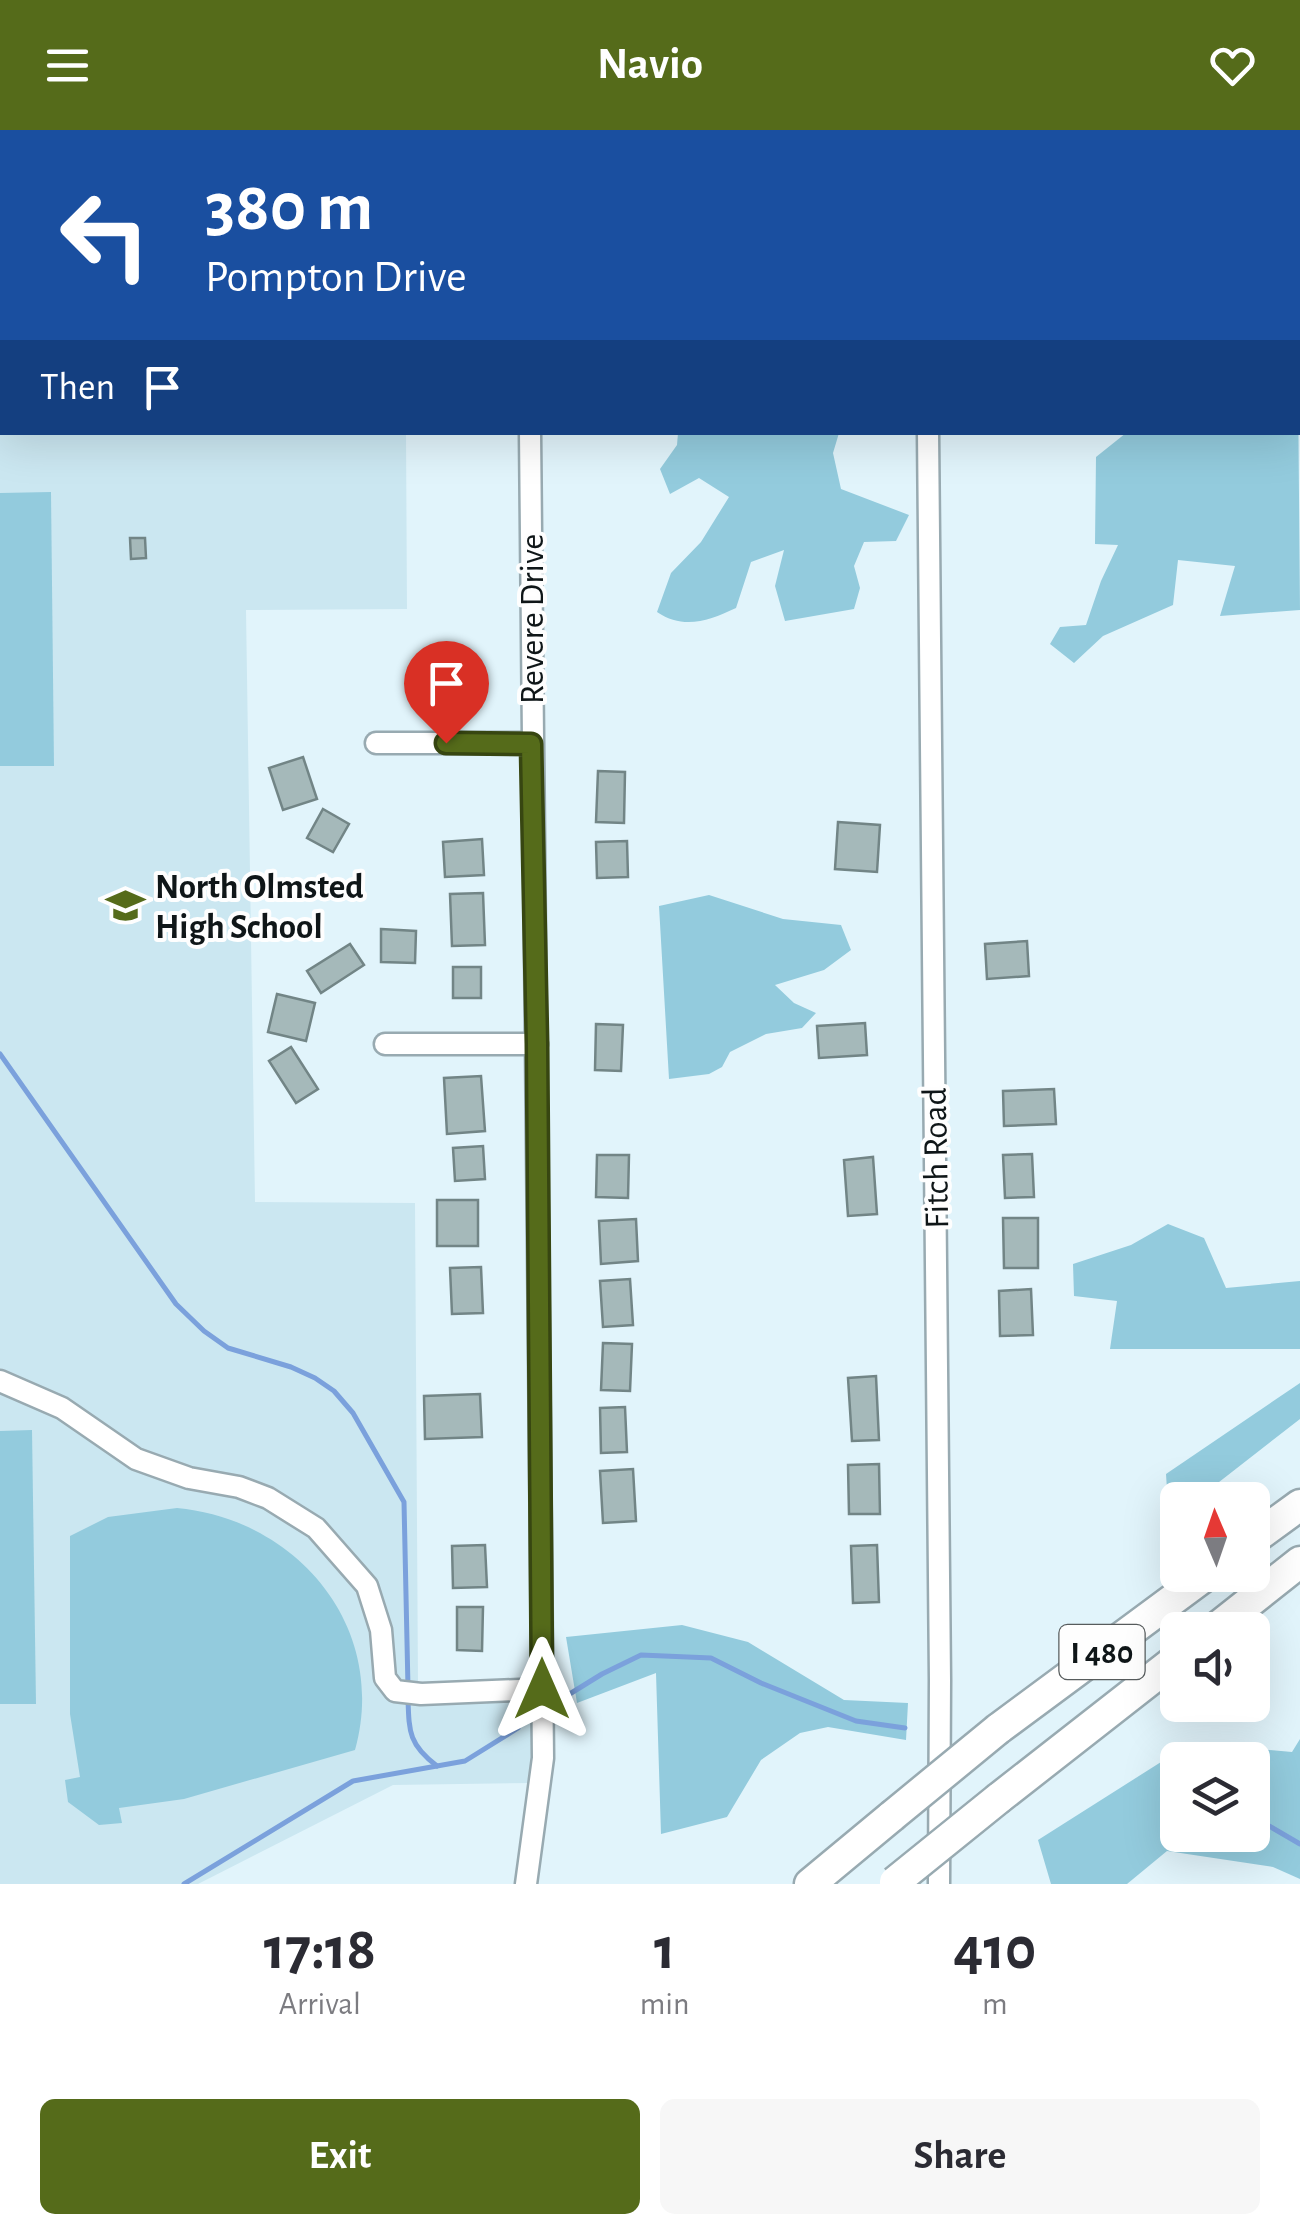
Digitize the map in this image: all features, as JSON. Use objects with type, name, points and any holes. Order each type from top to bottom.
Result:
[{"type":"highway","points":[[1270,1527],[1300,1505]]},
{"type":"highway","points":[[1237,1612],[1300,1562]]},
{"type":"highway","name":"I 480","points":[[810,1884],[998,1729],[1183,1592]]},
{"type":"highway","name":"I 480","points":[[894,1883],[1160,1672]]},
{"type":"street","name":"Revere Drive","points":[[526,1884],[543,1758],[530,435]]},
{"type":"street","name":"Fitch Road","points":[[928,435],[940,1680],[938,1884]]},
{"type":"street","points":[[376,743],[531,744]]},
{"type":"street","points":[[385,1044],[537,1044]]},
{"type":"street","points":[[0,1381],[62,1408],[136,1460],[174,1474],[240,1487],[268,1498],[316,1528],[367,1586],[381,1630],[384,1678],[391,1688],[408,1693],[542,1689]]},
{"type":"shaded area","name":"North Olmsted High School","points":[[0,435],[406,435],[407,609],[246,610],[255,1202],[415,1203],[418,1685],[511,1682],[533,1667],[531,1783],[393,1785],[198,1884],[0,1884]]},
{"type":"shaded area","points":[[678,435],[838,435],[833,453],[841,489],[909,515],[896,541],[864,542],[854,566],[860,588],[854,609],[785,621],[775,586],[784,550],[751,562],[736,608],[696,622],[667,618],[657,612],[671,573],[701,542],[729,497],[699,478],[670,494],[660,469],[677,445]]},
{"type":"shaded area","points":[[1124,435],[1298,435],[1300,610],[1220,616],[1235,566],[1178,560],[1173,605],[1103,636],[1074,663],[1050,644],[1060,627],[1086,625],[1118,545],[1095,544],[1096,457]]},
{"type":"shaded area","points":[[51,492],[54,766],[0,766],[0,493]]},
{"type":"shaded area","points":[[709,895],[783,919],[841,925],[851,950],[824,970],[775,985],[794,1003],[816,1013],[802,1028],[766,1034],[730,1052],[722,1067],[709,1074],[669,1079],[659,906]]},
{"type":"shaded area","points":[[1168,1224],[1204,1238],[1226,1288],[1300,1281],[1300,1349],[1110,1349],[1117,1301],[1074,1296],[1073,1264],[1131,1245]]},
{"type":"shaded area","points":[[1300,1383],[1300,1419],[1219,1482],[1167,1482],[1166,1474]]},
{"type":"shaded area","points":[[32,1430],[36,1704],[0,1704],[0,1431]]},
{"type":"shaded area","points":[[177,1508],[220,1517],[260,1533],[295,1557],[324,1587],[345,1622],[358,1662],[362,1705],[355,1750],[184,1799],[119,1808],[122,1823],[99,1825],[68,1802],[65,1780],[80,1777],[70,1714],[70,1536],[108,1517]]},
{"type":"shaded area","points":[[682,1625],[748,1642],[844,1700],[908,1703],[906,1740],[828,1727],[800,1733],[761,1760],[727,1817],[661,1834],[656,1673],[577,1703],[566,1637]]},
{"type":"shaded area","points":[[1300,1739],[1300,1879],[1273,1867],[1174,1852],[1270,1852],[1270,1750],[1292,1752]]},
{"type":"shaded area","points":[[1160,1763],[1160,1852],[1166,1852],[1127,1884],[1051,1884],[1038,1840]]},
{"type":"building","points":[[130,538],[145,538],[146,558],[131,559]]},
{"type":"building","points":[[303,757],[317,799],[283,810],[269,768]]},
{"type":"building","points":[[598,771],[625,772],[624,823],[596,822]]},
{"type":"building","points":[[323,809],[349,824],[333,852],[307,838]]},
{"type":"building","points":[[838,822],[880,825],[877,872],[835,869]]},
{"type":"building","points":[[482,839],[484,875],[445,877],[443,842]]},
{"type":"building","points":[[627,841],[628,877],[597,878],[596,842]]},
{"type":"building","points":[[483,893],[485,945],[452,946],[450,894]]},
{"type":"building","points":[[381,929],[416,931],[415,963],[381,962]]},
{"type":"building","points":[[1027,941],[1029,976],[987,979],[985,944]]},
{"type":"building","points":[[350,944],[364,965],[321,993],[307,971]]},
{"type":"building","points":[[453,967],[481,967],[481,998],[453,998]]},
{"type":"building","points":[[277,994],[315,1003],[306,1041],[268,1032]]},
{"type":"building","points":[[865,1023],[867,1055],[819,1058],[817,1026]]},
{"type":"building","points":[[596,1024],[623,1025],[621,1071],[595,1070]]},
{"type":"building","points":[[291,1047],[318,1089],[296,1103],[269,1061]]},
{"type":"building","points":[[481,1076],[485,1131],[447,1134],[444,1078]]},
{"type":"building","points":[[1054,1089],[1056,1124],[1004,1126],[1003,1091]]},
{"type":"building","points":[[483,1146],[485,1179],[455,1181],[453,1148]]},
{"type":"building","points":[[1032,1154],[1034,1197],[1005,1198],[1003,1155]]},
{"type":"building","points":[[597,1155],[629,1155],[628,1198],[596,1197]]},
{"type":"building","points":[[873,1157],[877,1214],[848,1216],[844,1160]]},
{"type":"building","points":[[437,1200],[478,1200],[478,1246],[437,1246]]},
{"type":"building","points":[[1003,1218],[1038,1218],[1038,1268],[1004,1268]]},
{"type":"building","points":[[636,1219],[638,1261],[601,1264],[599,1221]]},
{"type":"building","points":[[481,1267],[483,1313],[452,1314],[450,1268]]},
{"type":"building","points":[[630,1279],[633,1325],[603,1327],[600,1281]]},
{"type":"building","points":[[1031,1289],[1033,1335],[1000,1336],[999,1291]]},
{"type":"building","points":[[603,1343],[632,1344],[630,1391],[601,1390]]},
{"type":"building","points":[[876,1376],[879,1440],[852,1441],[848,1378]]},
{"type":"building","points":[[480,1394],[482,1437],[425,1439],[424,1396]]},
{"type":"building","points":[[625,1407],[627,1452],[601,1453],[600,1408]]},
{"type":"building","points":[[879,1464],[880,1514],[849,1514],[848,1465]]},
{"type":"building","points":[[633,1469],[636,1521],[603,1523],[600,1471]]},
{"type":"building","points":[[485,1545],[487,1587],[453,1588],[452,1546]]},
{"type":"building","points":[[877,1545],[879,1602],[853,1603],[851,1546]]},
{"type":"building","points":[[457,1607],[483,1607],[482,1651],[457,1650]]},
{"type":"waterway","points":[[0,1054],[176,1304],[228,1348],[315,1378],[334,1391],[353,1413],[404,1502],[408,1688]]},
{"type":"waterway","points":[[568,1695],[641,1655],[711,1658],[761,1683],[856,1721],[905,1728]]},
{"type":"waterway","points":[[408,1699],[412,1737],[437,1766]]},
{"type":"waterway","points":[[184,1884],[353,1781],[465,1761],[518,1728]]},
{"type":"waterway","points":[[1270,1826],[1300,1844]]},
{"type":"place","name":"North Olmsted High School","points":[[125,906]]},
{"type":"route","points":[[446,743],[531,744],[542,1689]]}]
